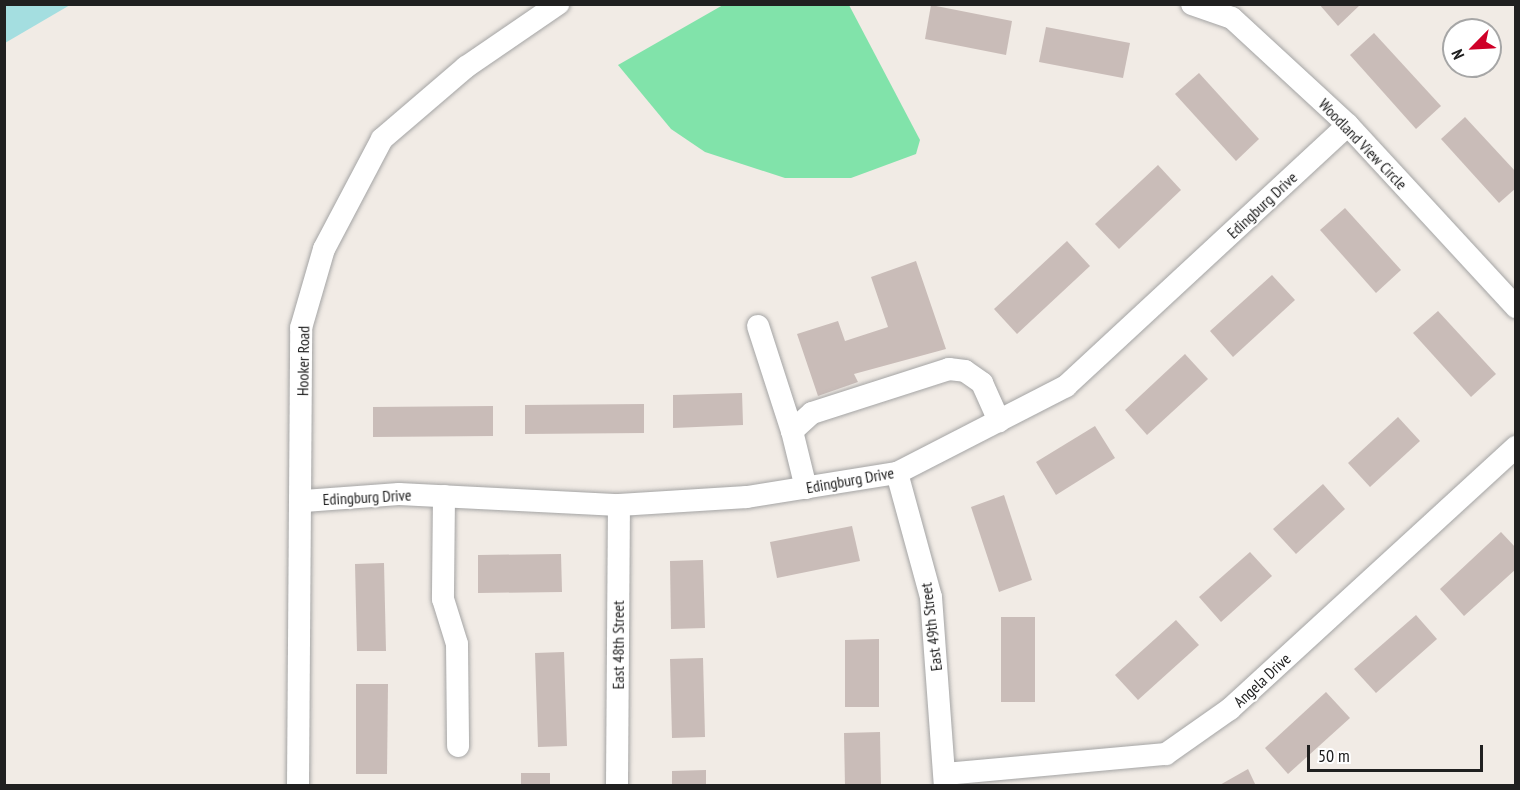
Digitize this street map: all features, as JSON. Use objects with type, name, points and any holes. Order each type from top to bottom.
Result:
[{"type":"street","name":"Hooker Road","points":[[298,786],[304,501],[301,328],[324,249],[382,139],[466,67],[558,4]]},
{"type":"street","name":"Woodland View Circle","points":[[1192,4],[1232,18],[1348,125],[1515,307]]},
{"type":"street","name":"Edingburg Drive","points":[[304,501],[444,496],[619,506],[806,488],[897,472],[1066,386],[1348,125]]},
{"type":"street","points":[[758,326],[792,431],[806,488]]},
{"type":"street","points":[[792,431],[812,413],[949,369],[964,371],[982,383],[999,420]]},
{"type":"street","name":"Angela Drive","points":[[945,780],[1166,754],[1230,709],[1515,447]]},
{"type":"street","name":"East 49th Street","points":[[897,472],[931,597],[945,780]]},
{"type":"street","points":[[444,496],[443,599],[457,644],[458,746]]},
{"type":"street","name":"East 48th Street","points":[[617,786],[619,506]]},
{"type":"green space","points":[[723,5],[849,5],[920,140],[916,154],[851,178],[785,178],[705,152],[671,129],[618,65]]},
{"type":"water","points":[[5,4],[70,4],[70,5],[5,43]]},
{"type":"building","points":[[1319,4],[1361,4],[1338,26]]},
{"type":"building","points":[[931,5],[1012,21],[1006,55],[925,39]]},
{"type":"building","points":[[1046,27],[1130,43],[1123,78],[1039,62]]},
{"type":"building","points":[[1374,33],[1441,106],[1416,129],[1350,55]]},
{"type":"building","points":[[1199,73],[1259,139],[1236,161],[1175,94]]},
{"type":"building","points":[[1465,117],[1516,172],[1516,188],[1499,203],[1441,139]]},
{"type":"building","points":[[1158,165],[1181,190],[1119,249],[1095,224]]},
{"type":"building","points":[[1345,208],[1401,270],[1376,293],[1320,230]]},
{"type":"building","points":[[1067,241],[1090,266],[1017,334],[994,309]]},
{"type":"building","points":[[916,261],[946,349],[854,374],[858,382],[818,396],[797,334],[838,321],[845,341],[888,327],[871,277]]},
{"type":"building","points":[[1272,275],[1295,300],[1233,357],[1210,331]]},
{"type":"building","points":[[1438,311],[1496,374],[1471,397],[1413,333]]},
{"type":"building","points":[[1185,354],[1208,379],[1147,435],[1125,410]]},
{"type":"building","points":[[742,393],[743,425],[673,428],[673,395]]},
{"type":"building","points":[[644,404],[644,433],[525,434],[525,405]]},
{"type":"building","points":[[493,406],[493,436],[373,437],[373,407]]},
{"type":"building","points":[[1398,417],[1420,441],[1370,487],[1348,463]]},
{"type":"building","points":[[1095,426],[1115,458],[1056,495],[1036,462]]},
{"type":"building","points":[[1323,484],[1345,509],[1296,554],[1273,529]]},
{"type":"building","points":[[1004,495],[1032,580],[999,592],[971,507]]},
{"type":"building","points":[[852,526],[860,561],[777,578],[770,542]]},
{"type":"building","points":[[1501,532],[1516,548],[1516,569],[1464,616],[1440,589]]},
{"type":"building","points":[[1250,552],[1272,576],[1221,622],[1199,597]]},
{"type":"building","points":[[561,554],[562,592],[478,593],[478,555]]},
{"type":"building","points":[[703,560],[705,628],[671,629],[670,561]]},
{"type":"building","points":[[384,563],[386,651],[357,651],[355,564]]},
{"type":"building","points":[[1416,615],[1437,639],[1376,693],[1354,669]]},
{"type":"building","points":[[1001,617],[1035,617],[1035,702],[1001,702]]},
{"type":"building","points":[[1176,620],[1199,645],[1138,700],[1115,675]]},
{"type":"building","points":[[879,639],[879,707],[845,707],[845,640]]},
{"type":"building","points":[[564,652],[567,746],[538,747],[535,653]]},
{"type":"building","points":[[703,658],[705,737],[672,738],[670,659]]},
{"type":"building","points":[[356,684],[388,684],[387,774],[356,774]]},
{"type":"building","points":[[1326,692],[1350,718],[1288,774],[1265,748]]},
{"type":"building","points":[[880,732],[881,786],[845,786],[844,733]]},
{"type":"building","points":[[1248,769],[1256,786],[1218,786]]},
{"type":"building","points":[[706,770],[706,786],[672,786],[672,771]]},
{"type":"building","points":[[521,773],[550,773],[550,786],[521,786]]}]
